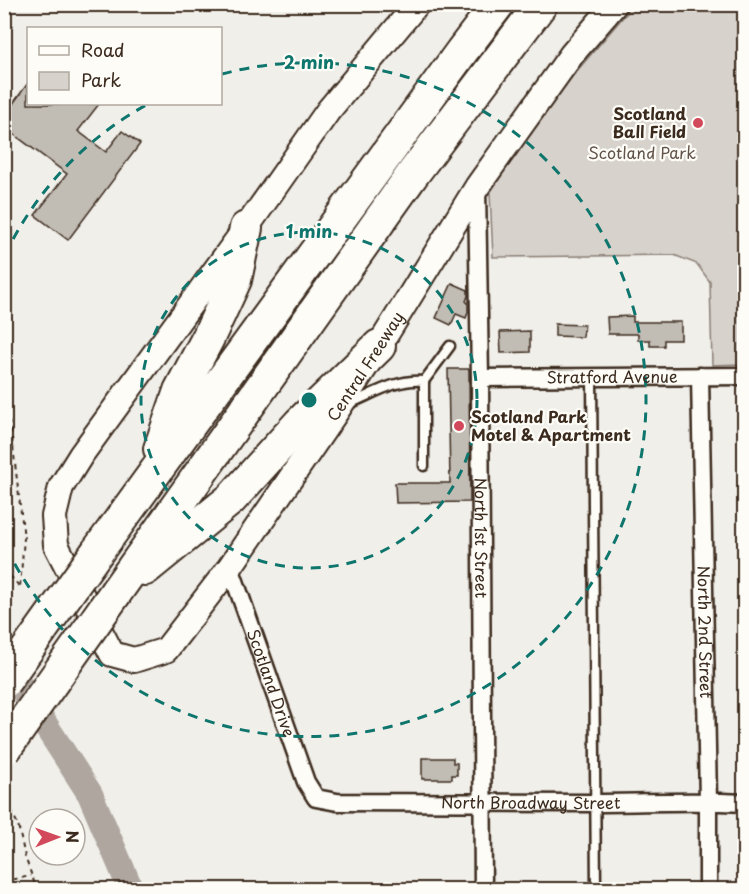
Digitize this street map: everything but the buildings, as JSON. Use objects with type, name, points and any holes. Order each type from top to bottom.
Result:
[{"type":"highway","points":[[4,682],[498,4]]},
{"type":"highway","points":[[4,750],[412,175],[542,4]]},
{"type":"highway","points":[[149,480],[180,391],[235,280],[246,228]]},
{"type":"highway","points":[[116,592],[231,499],[299,424],[379,346]]},
{"type":"main road","name":"Central Freeway","points":[[417,4],[328,111],[81,455],[61,487],[54,516],[56,545],[112,654],[134,660],[166,650],[230,567],[338,409],[477,187],[572,54],[615,4]]},
{"type":"street","name":"North 1st Street","points":[[477,187],[483,890]]},
{"type":"street","name":"North 2nd Street","points":[[700,376],[708,890]]},
{"type":"street","name":"Stratford Avenue","points":[[480,378],[744,376]]},
{"type":"street","name":"Scotland Drive","points":[[230,567],[306,782],[316,798]]},
{"type":"street","name":"North Broadway Street","points":[[316,798],[337,802],[708,801],[744,803]]},
{"type":"lane","points":[[424,466],[424,381],[450,346]]},
{"type":"lane","points":[[592,377],[596,890]]},
{"type":"lane","points":[[338,409],[397,384],[412,380],[424,381]]},
{"type":"path","points":[[4,403],[11,430],[24,538],[20,588],[4,569]]},
{"type":"path","points":[[4,794],[18,825],[25,856],[37,890]]},
{"type":"path","points":[[4,879],[31,876]]},
{"type":"green space","name":"Scotland Park","points":[[636,5],[744,5],[744,364],[712,365],[710,282],[697,264],[674,255],[493,257],[490,193],[527,137],[570,79]]},
{"type":"waterway","points":[[4,661],[90,794],[131,890]]},
{"type":"place","name":"Scotland Ball Field","points":[[698,123]]},
{"type":"place","name":"Scotland Park Motel & Apartment","points":[[459,426]]}]
